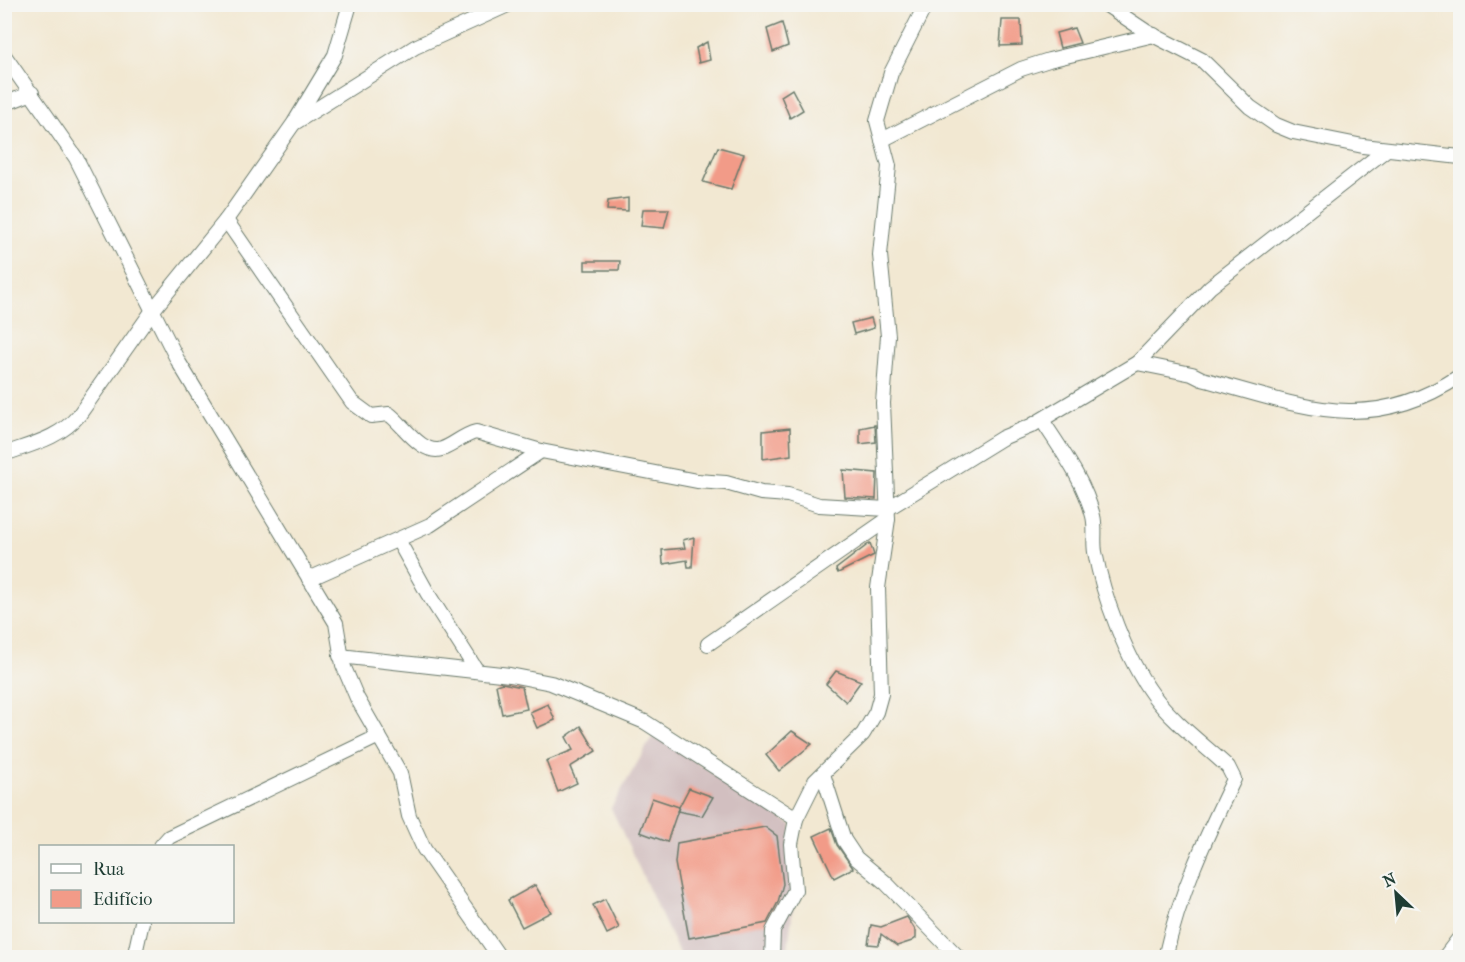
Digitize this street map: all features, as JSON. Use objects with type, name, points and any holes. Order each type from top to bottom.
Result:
[{"type":"street","points":[[4,454],[55,436],[69,428],[153,310],[226,220],[294,123],[335,55],[350,4]]},
{"type":"street","points":[[294,123],[415,47],[510,4]]},
{"type":"street","points":[[772,957],[773,931],[795,890],[791,844],[796,819],[815,782],[863,734],[876,712],[881,694],[878,588],[888,514],[883,403],[888,336],[880,255],[888,165],[878,129],[880,105],[891,73],[926,4]]},
{"type":"street","points":[[1105,4],[1154,35],[1202,60],[1250,107],[1276,125],[1293,132],[1387,149],[1461,157]]},
{"type":"street","points":[[882,140],[1021,69],[1154,35]]},
{"type":"street","points":[[4,55],[76,158],[178,361],[336,623],[340,656],[357,698],[399,773],[409,816],[424,849],[500,957]]},
{"type":"street","points":[[4,104],[32,93]]},
{"type":"street","points":[[708,644],[888,514],[1002,438],[1041,420],[1137,363],[1209,287],[1387,149]]},
{"type":"street","points":[[226,220],[352,402],[371,416],[389,414],[427,449],[436,451],[476,432],[541,451],[697,481],[710,480],[761,493],[788,495],[819,505],[888,514]]},
{"type":"street","points":[[1137,363],[1192,374],[1202,379],[1292,404],[1366,412],[1412,402],[1433,394],[1461,376]]},
{"type":"street","points":[[1041,420],[1078,476],[1094,517],[1096,557],[1113,616],[1143,678],[1162,706],[1228,767],[1234,779],[1204,838],[1171,931],[1165,957]]},
{"type":"street","points":[[309,579],[430,525],[541,451]]},
{"type":"street","points":[[398,540],[428,594],[477,671]]},
{"type":"street","points":[[340,656],[477,671],[551,683],[645,722],[796,819]]},
{"type":"street","points":[[162,845],[169,837],[380,736]]},
{"type":"street","points":[[822,774],[844,840],[856,858],[886,884],[959,957]]},
{"type":"street","points":[[134,957],[142,923]]},
{"type":"street","points":[[1444,957],[1461,937]]},
{"type":"shaded area","points":[[654,734],[791,824],[795,890],[787,957],[682,957],[677,949],[611,808]]},
{"type":"building","points":[[1002,20],[1021,20],[1022,45],[1000,46]]},
{"type":"building","points":[[782,23],[788,46],[773,52],[767,29]]},
{"type":"building","points":[[1074,28],[1080,43],[1060,48],[1056,33]]},
{"type":"building","points":[[707,42],[710,60],[699,63],[696,48]]},
{"type":"building","points":[[792,89],[803,110],[790,118],[781,96]]},
{"type":"building","points":[[718,147],[744,154],[731,189],[703,182]]},
{"type":"building","points":[[628,198],[628,211],[607,210],[608,201]]},
{"type":"building","points":[[643,209],[669,209],[664,228],[641,226]]},
{"type":"building","points":[[585,261],[620,261],[619,270],[585,270]]},
{"type":"building","points":[[871,318],[874,328],[854,334],[851,323]]},
{"type":"building","points":[[875,425],[876,442],[860,444],[860,428]]},
{"type":"building","points":[[790,428],[791,455],[763,459],[763,431]]},
{"type":"building","points":[[843,470],[877,473],[876,499],[845,497]]},
{"type":"building","points":[[694,537],[692,567],[688,567],[687,560],[663,564],[662,550],[685,548],[683,540]]},
{"type":"building","points":[[870,543],[874,555],[838,573],[836,569]]},
{"type":"building","points":[[836,671],[861,681],[846,702],[826,684]]},
{"type":"building","points":[[502,683],[522,687],[527,709],[502,714],[496,685]]},
{"type":"building","points":[[548,704],[555,720],[537,728],[530,712]]},
{"type":"building","points":[[581,726],[596,751],[570,767],[577,783],[558,792],[546,761],[573,750],[566,737]]},
{"type":"building","points":[[792,731],[812,744],[779,771],[766,755]]},
{"type":"building","points":[[689,788],[713,797],[702,816],[677,811]]},
{"type":"building","points":[[652,798],[679,807],[667,842],[640,832]]},
{"type":"building","points":[[765,827],[777,836],[783,884],[778,902],[767,923],[689,938],[675,863],[677,843]]},
{"type":"building","points":[[831,828],[837,845],[853,868],[834,878],[814,836]]},
{"type":"building","points":[[535,885],[551,912],[522,927],[508,900]]},
{"type":"building","points":[[605,899],[619,928],[607,934],[593,905]]},
{"type":"building","points":[[907,917],[916,931],[916,938],[912,941],[897,946],[881,934],[879,945],[868,944],[871,925],[881,927]]}]
